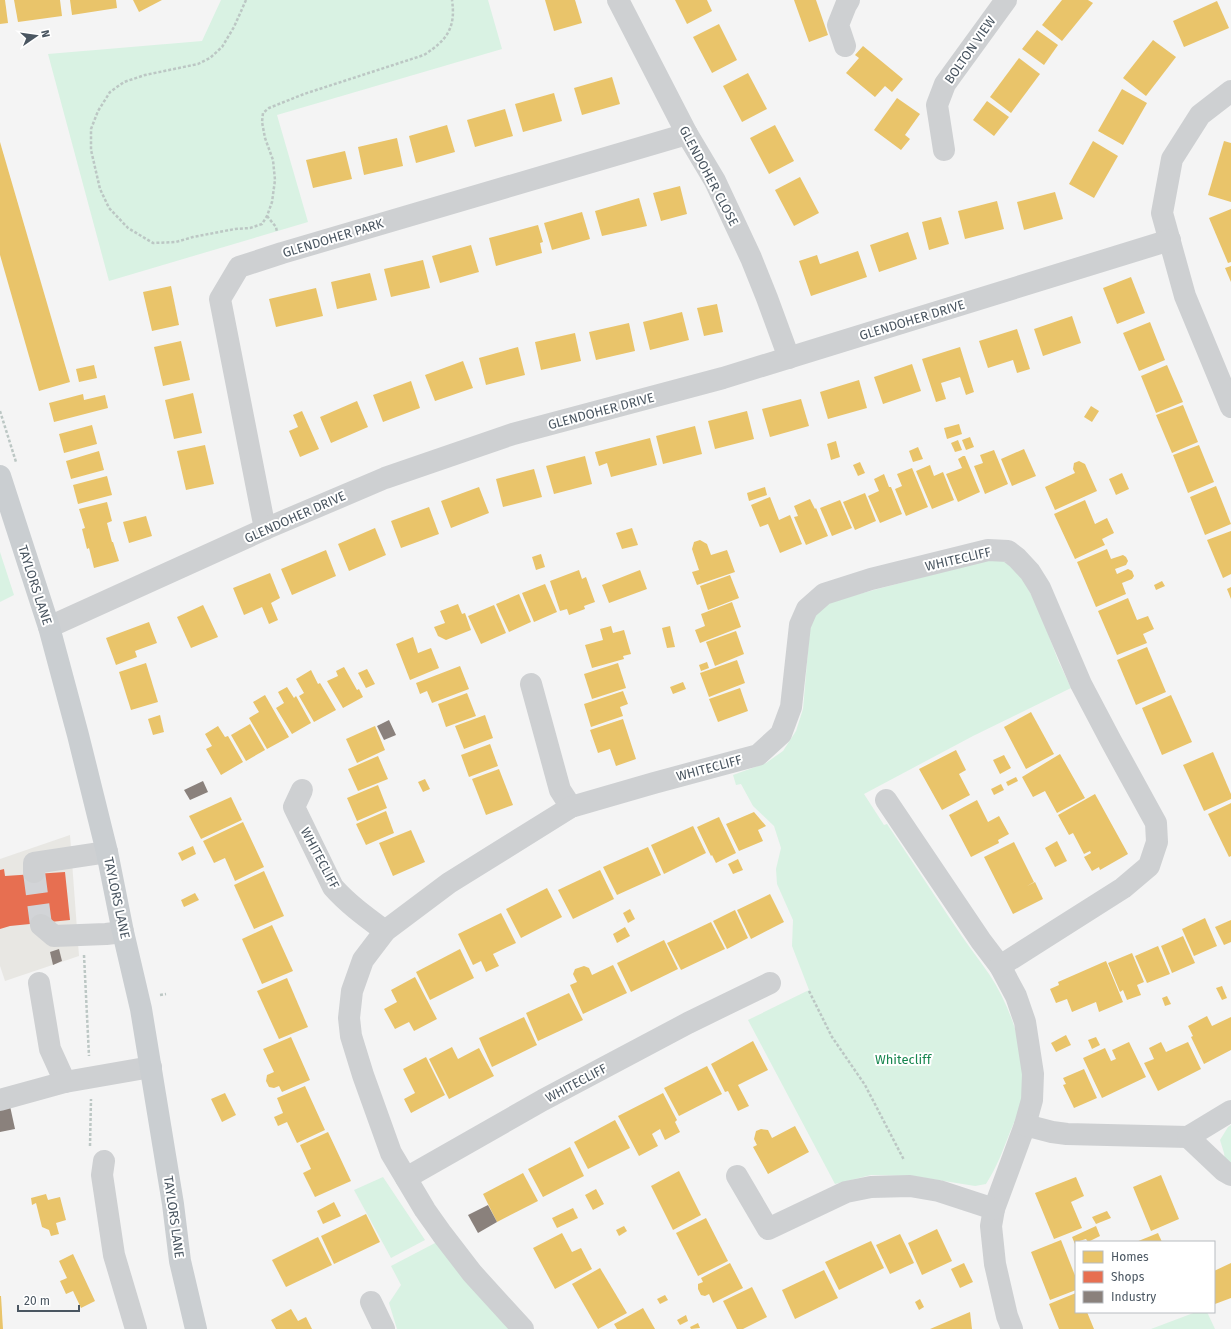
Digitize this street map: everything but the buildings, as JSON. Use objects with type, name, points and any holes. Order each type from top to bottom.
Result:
[{"type":"main road","name":"TAYLORS LANE","points":[[0,476],[49,627],[107,852],[123,932],[140,1004],[173,1204],[180,1261],[196,1329]]},
{"type":"street","name":"GLENDOHER CLOSE","points":[[618,0],[687,134],[715,181],[768,298],[789,358]]},
{"type":"street","points":[[845,46],[838,25],[849,0]]},
{"type":"street","name":"BOLTON VIEW","points":[[946,154],[937,105],[945,84],[1006,0]]},
{"type":"street","points":[[1231,91],[1200,115],[1172,159],[1162,212],[1185,296],[1231,407]]},
{"type":"street","name":"GLENDOHER PARK","points":[[265,529],[220,299],[239,267],[687,134]]},
{"type":"street","name":"GLENDOHER DRIVE","points":[[49,627],[265,529],[385,478],[513,434],[723,378],[1170,240]]},
{"type":"street","name":"WHITECLIFF","points":[[523,1329],[472,1273],[425,1210],[391,1153],[351,1036],[349,1018],[352,991],[363,960],[385,931],[450,883],[571,807],[758,755],[781,734],[791,707],[800,625],[807,609],[824,594],[871,579],[988,550],[1008,551],[1024,564],[1040,588],[1081,684],[1156,823],[1157,842],[1149,866],[1123,888],[1000,966]]},
{"type":"street","points":[[531,684],[560,790],[571,807]]},
{"type":"street","name":"WHITECLIFF","points":[[302,790],[294,807],[333,887],[351,906],[385,931]]},
{"type":"street","points":[[886,800],[980,941],[1000,966],[1016,996],[1025,1022],[1033,1074],[1032,1100],[1025,1125],[994,1209],[991,1226],[995,1264],[1007,1316],[1012,1329]]},
{"type":"street","points":[[34,872],[34,863],[107,852]]},
{"type":"street","points":[[40,925],[54,936],[123,932]]},
{"type":"street","points":[[39,983],[50,1049],[65,1082]]},
{"type":"street","name":"WHITECLIFF","points":[[406,1178],[543,1100],[770,983]]},
{"type":"street","points":[[0,1100],[65,1082],[151,1067]]},
{"type":"street","points":[[1025,1125],[1067,1134],[1188,1137],[1231,1111]]},
{"type":"street","points":[[1188,1137],[1224,1171],[1231,1175]]},
{"type":"street","points":[[97,1156],[102,1176],[114,1255],[136,1329]]},
{"type":"street","points":[[737,1176],[768,1229],[846,1192],[872,1187],[910,1186],[939,1191],[994,1209]]},
{"type":"street","points":[[371,1302],[384,1329]]},
{"type":"path","points":[[246,0],[234,27],[222,47],[210,58],[198,64],[145,75],[124,82],[110,92],[98,111],[91,129],[91,150],[100,189],[109,208],[128,228],[153,243],[176,242],[215,232],[250,228],[262,224],[268,216],[272,202],[275,180],[273,160],[265,138],[262,113],[269,108],[298,97],[424,55],[436,48],[446,37],[452,23],[454,10],[452,0]]},
{"type":"path","points":[[268,216],[276,227],[278,239]]},
{"type":"path","points":[[0,428],[5,426]]},
{"type":"path","points":[[83,935],[90,1078],[97,1156]]},
{"type":"path","points":[[809,990],[832,1037],[865,1085],[904,1160]]},
{"type":"shaded area","points":[[70,835],[79,956],[5,981],[0,966],[0,859]]},
{"type":"green space","points":[[221,0],[488,0],[502,49],[277,115],[308,222],[109,281],[48,54],[202,41]]},
{"type":"green space","points":[[0,552],[14,595],[0,602]]},
{"type":"green space","name":"Whitecliff","points":[[991,559],[1002,560],[1020,573],[1039,610],[1058,660],[1071,688],[973,736],[864,794],[884,825],[887,824],[998,988],[1012,1018],[1017,1034],[1023,1084],[1020,1105],[1000,1158],[986,1184],[975,1186],[913,1176],[871,1175],[835,1184],[748,1020],[809,990],[792,946],[793,920],[777,884],[776,869],[781,848],[774,826],[753,806],[741,784],[736,785],[733,775],[766,763],[783,751],[796,731],[803,709],[810,628],[816,614],[829,603]]},
{"type":"green space","points":[[1231,1125],[1231,1166],[1225,1161],[1220,1140],[1228,1127]]},
{"type":"green space","points":[[383,1177],[425,1240],[391,1258],[354,1190]]},
{"type":"green space","points":[[437,1242],[513,1329],[397,1329],[389,1303],[401,1285],[391,1266]]},
{"type":"green space","points":[[1193,1313],[1207,1313],[1215,1329],[1151,1329]]},
{"type":"tunnel","points":[[34,872],[41,925]]}]
